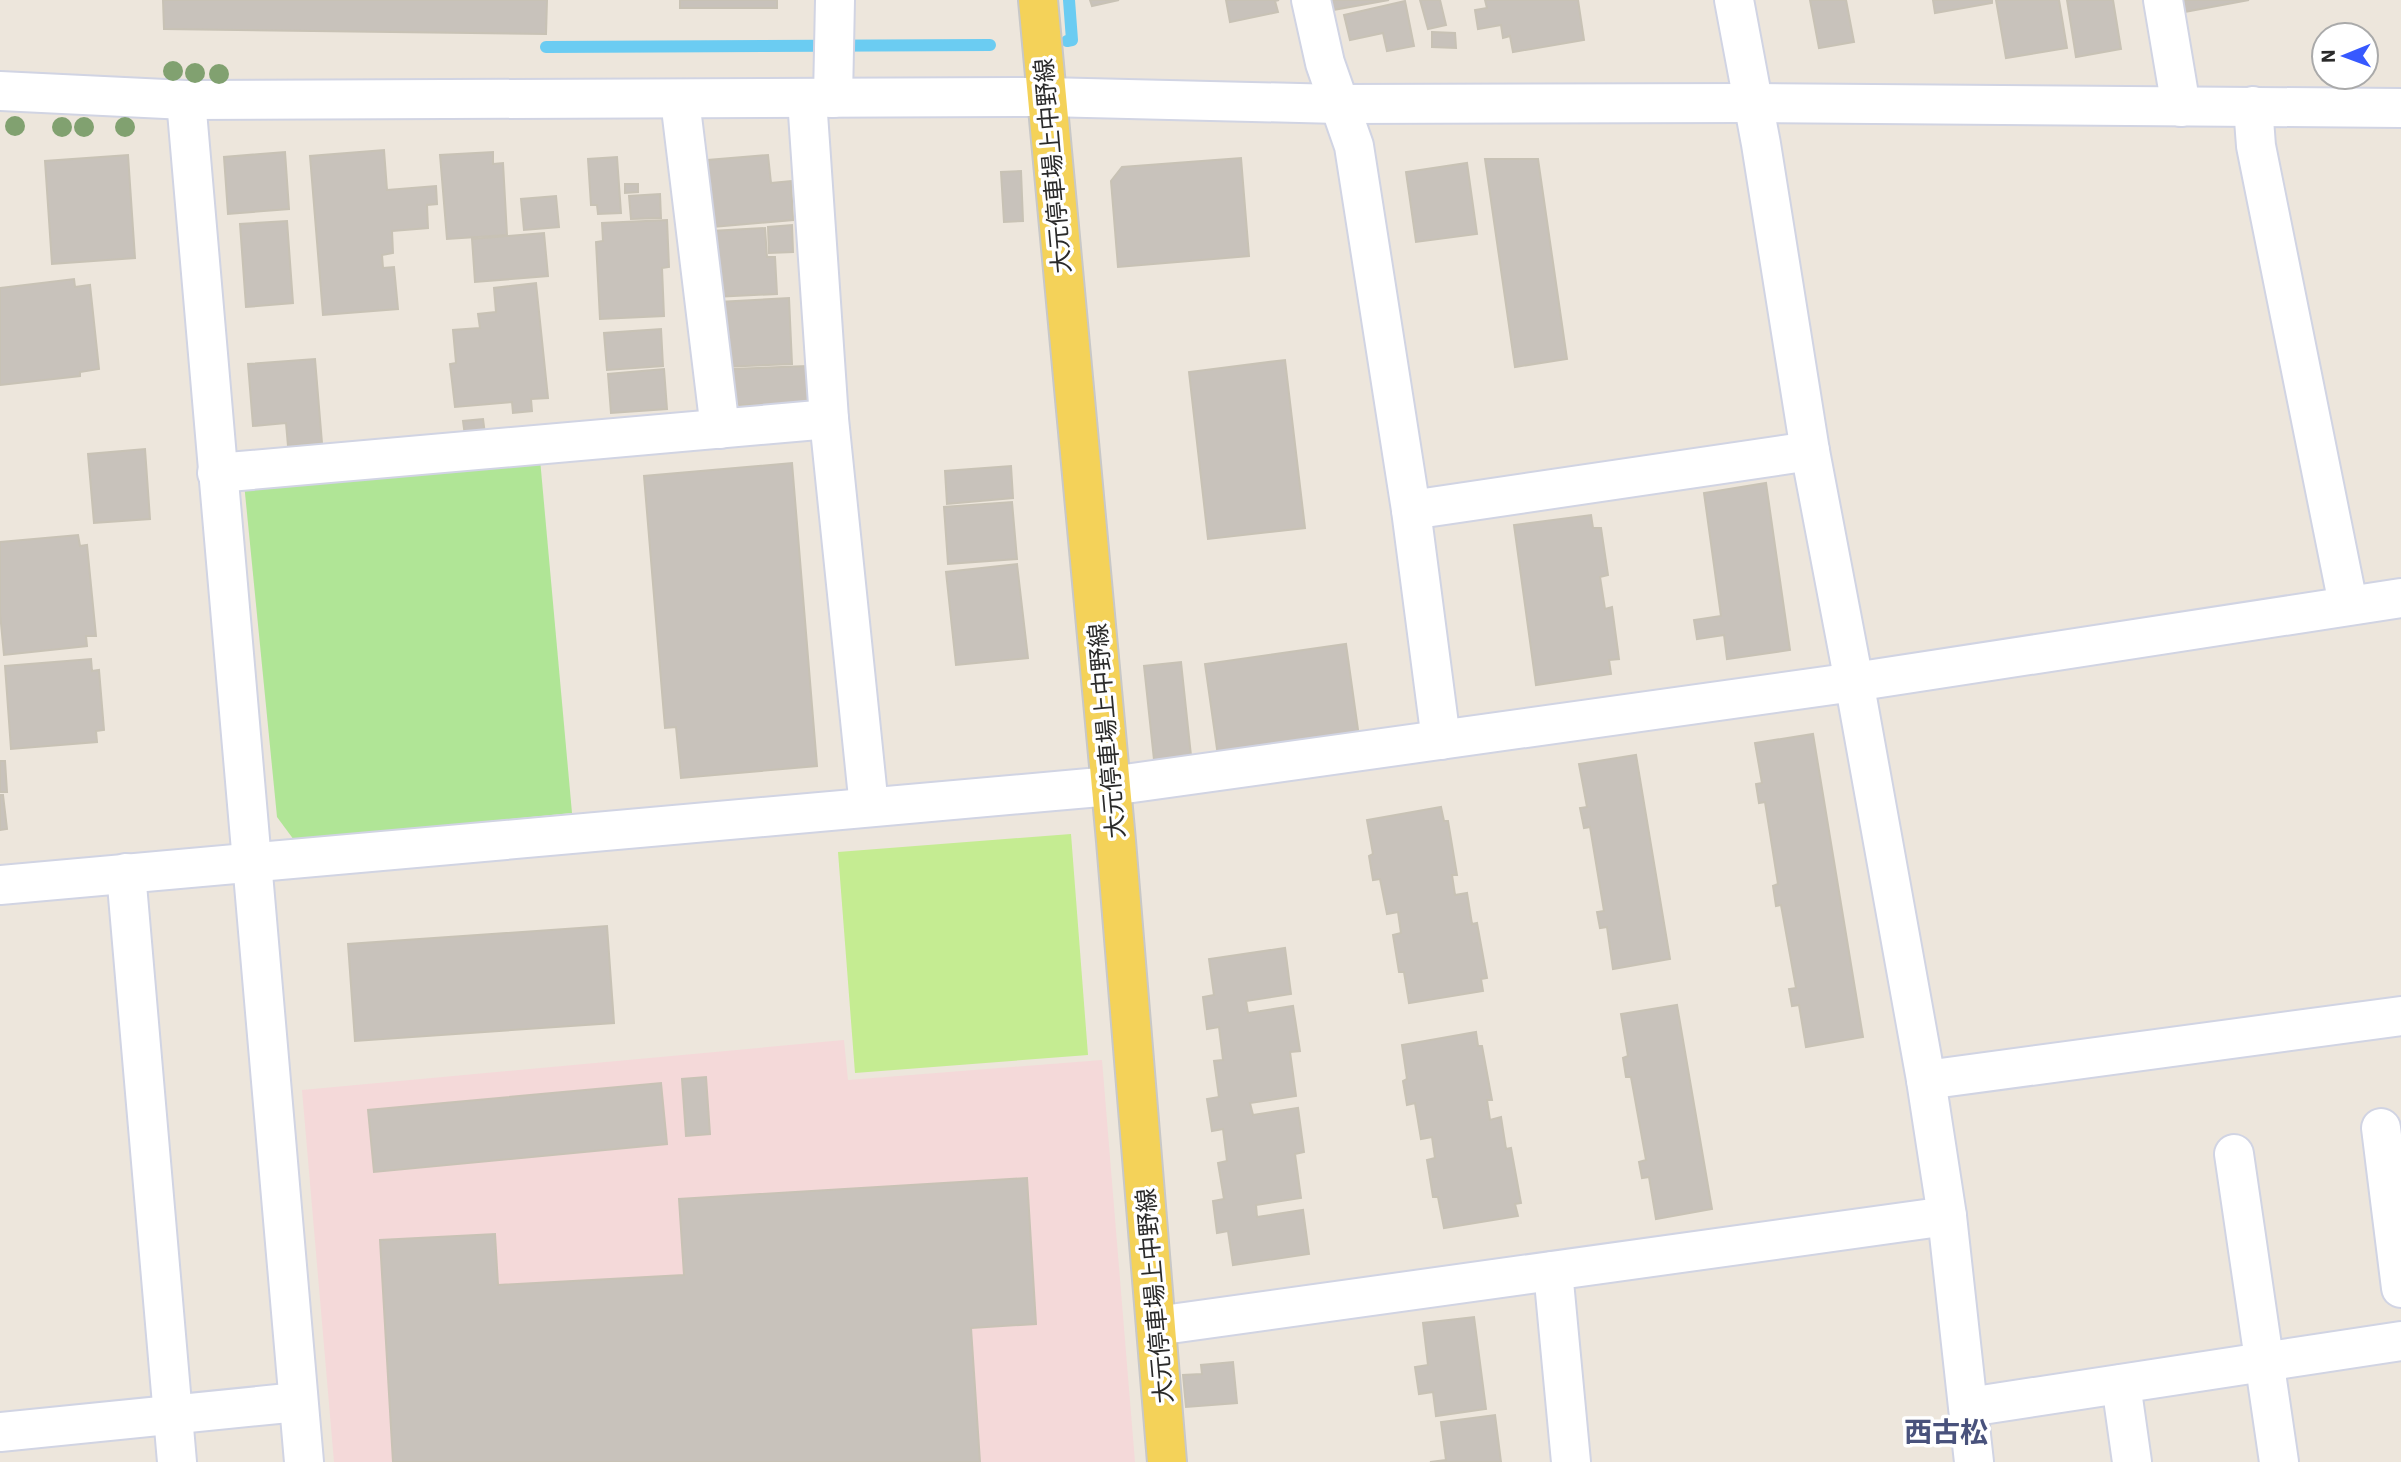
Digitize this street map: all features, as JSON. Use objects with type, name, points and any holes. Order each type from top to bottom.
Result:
[{"type":"main road","name":"大元停車場上中野線","points":[[1038,0],[1111,786],[1167,1462]]},
{"type":"street","points":[[835,0],[833,45],[820,98],[829,419],[869,807]]},
{"type":"street","points":[[1311,0],[1325,63],[1354,146],[1411,510],[1441,740]]},
{"type":"street","points":[[1734,0],[1754,103],[1810,451],[1926,1080],[1947,1216],[1974,1462]]},
{"type":"street","points":[[2163,0],[2181,107]]},
{"type":"street","points":[[0,92],[186,100],[1046,97],[1339,104],[1754,103],[2401,108]]},
{"type":"street","points":[[186,100],[304,1462]]},
{"type":"street","points":[[680,100],[720,429]]},
{"type":"street","points":[[2253,106],[2256,146],[2348,604]]},
{"type":"street","points":[[218,473],[829,419]]},
{"type":"street","points":[[1411,510],[1810,451]]},
{"type":"street","points":[[0,884],[1111,786],[1854,682],[2348,604],[2401,598]]},
{"type":"street","points":[[126,873],[177,1462]]},
{"type":"street","points":[[1926,1080],[2401,1016]]},
{"type":"street","points":[[2381,1128],[2401,1288]]},
{"type":"street","points":[[2234,1154],[2279,1462]]},
{"type":"street","points":[[1156,1326],[1947,1216]]},
{"type":"street","points":[[1553,1271],[1571,1462]]},
{"type":"street","points":[[1969,1407],[2401,1340]]},
{"type":"street","points":[[2121,1384],[2132,1462]]},
{"type":"street","points":[[0,1432],[298,1402]]},
{"type":"shaded area","points":[[844,1040],[848,1080],[1102,1060],[1135,1462],[334,1462],[302,1090]]},
{"type":"green space","points":[[540,459],[572,813],[294,840],[277,817],[244,483]]},
{"type":"green space","points":[[1071,834],[1088,1055],[855,1073],[838,852]]},
{"type":"building","points":[[163,0],[547,0],[546,34],[164,29]]},
{"type":"building","points":[[680,0],[777,0],[777,8],[680,8]]},
{"type":"building","points":[[1090,0],[1119,0],[1092,6]]},
{"type":"building","points":[[1226,0],[1279,0],[1275,1],[1278,12],[1230,22]]},
{"type":"building","points":[[1331,0],[1389,0],[1333,10]]},
{"type":"building","points":[[1420,0],[1440,0],[1446,25],[1428,29]]},
{"type":"building","points":[[1485,0],[1578,0],[1584,40],[1513,52],[1510,36],[1503,38],[1501,25],[1478,29],[1475,10],[1487,8]]},
{"type":"building","points":[[1810,0],[1846,0],[1854,42],[1819,48]]},
{"type":"building","points":[[1933,0],[1992,0],[1992,3],[1935,13]]},
{"type":"building","points":[[1996,0],[2059,0],[2067,48],[2006,58]]},
{"type":"building","points":[[2067,0],[2113,0],[2121,49],[2076,57]]},
{"type":"building","points":[[2177,0],[2249,0],[2179,13]]},
{"type":"building","points":[[1405,1],[1414,46],[1387,51],[1383,33],[1350,40],[1344,15]]},
{"type":"building","points":[[1432,32],[1455,33],[1456,48],[1432,47]]},
{"type":"building","points":[[384,150],[387,190],[436,186],[437,204],[427,205],[428,228],[392,231],[393,253],[382,255],[383,268],[394,267],[398,309],[323,315],[310,156]]},
{"type":"building","points":[[285,152],[289,209],[228,214],[224,157]]},
{"type":"building","points":[[493,152],[493,164],[503,163],[507,235],[447,239],[440,155]]},
{"type":"building","points":[[128,155],[135,258],[52,264],[45,161]]},
{"type":"building","points":[[768,155],[771,183],[791,181],[793,220],[713,227],[708,160]]},
{"type":"building","points":[[617,157],[621,213],[598,214],[597,205],[591,205],[588,159]]},
{"type":"building","points":[[1241,158],[1249,256],[1118,267],[1111,181],[1122,167]]},
{"type":"building","points":[[1485,159],[1538,159],[1567,359],[1515,367]]},
{"type":"building","points":[[1467,163],[1477,234],[1416,242],[1406,172]]},
{"type":"building","points":[[1021,171],[1023,221],[1004,222],[1001,172]]},
{"type":"building","points":[[625,184],[638,184],[638,192],[625,193]]},
{"type":"building","points":[[660,194],[661,218],[631,219],[629,196]]},
{"type":"building","points":[[556,196],[559,227],[524,230],[521,199]]},
{"type":"building","points":[[667,220],[669,267],[662,268],[664,316],[600,319],[596,242],[603,241],[602,223]]},
{"type":"building","points":[[287,221],[293,303],[246,307],[240,224]]},
{"type":"building","points":[[792,225],[793,252],[769,253],[768,227]]},
{"type":"building","points":[[765,228],[767,257],[775,257],[777,294],[714,297],[711,231]]},
{"type":"building","points":[[544,233],[548,276],[475,282],[472,239]]},
{"type":"building","points":[[74,279],[75,287],[90,285],[99,369],[80,372],[80,376],[0,385],[0,288]]},
{"type":"building","points":[[536,283],[548,398],[531,399],[532,411],[513,413],[512,402],[455,407],[450,364],[456,363],[453,330],[480,328],[478,314],[496,312],[494,288]]},
{"type":"building","points":[[789,298],[792,364],[721,367],[718,302]]},
{"type":"building","points":[[661,329],[663,366],[607,370],[604,333]]},
{"type":"building","points":[[315,359],[322,443],[288,446],[286,423],[253,426],[248,364]]},
{"type":"building","points":[[1285,360],[1305,528],[1208,539],[1189,372]]},
{"type":"building","points":[[807,366],[809,398],[804,404],[739,405],[732,400],[731,369]]},
{"type":"building","points":[[664,369],[667,409],[611,413],[608,374]]},
{"type":"building","points":[[483,419],[485,434],[465,436],[463,421]]},
{"type":"building","points":[[145,449],[150,519],[94,523],[88,454]]},
{"type":"building","points":[[792,463],[817,766],[681,778],[676,727],[665,728],[644,476]]},
{"type":"building","points":[[1011,466],[1013,498],[947,504],[945,471]]},
{"type":"building","points":[[1766,483],[1790,650],[1727,659],[1724,635],[1697,639],[1694,620],[1721,616],[1704,493]]},
{"type":"building","points":[[1012,502],[1017,559],[948,564],[944,507]]},
{"type":"building","points":[[1591,515],[1593,528],[1601,528],[1608,575],[1600,577],[1605,609],[1612,607],[1619,659],[1609,660],[1611,674],[1536,685],[1514,525]]},
{"type":"building","points":[[78,535],[80,546],[87,545],[96,636],[86,636],[87,646],[4,655],[0,613],[0,542]]},
{"type":"building","points":[[1017,564],[1028,658],[956,665],[946,572]]},
{"type":"building","points":[[1346,644],[1359,737],[1218,756],[1205,664]]},
{"type":"building","points":[[91,659],[92,671],[99,670],[104,730],[96,731],[97,742],[11,749],[5,666]]},
{"type":"building","points":[[1181,662],[1192,765],[1155,769],[1144,666]]},
{"type":"building","points":[[1813,734],[1863,1037],[1806,1047],[1799,1005],[1792,1006],[1789,989],[1796,988],[1781,905],[1776,906],[1773,886],[1778,884],[1765,802],[1759,803],[1756,784],[1762,783],[1755,743]]},
{"type":"building","points":[[1636,755],[1670,959],[1613,969],[1607,927],[1600,928],[1597,912],[1604,911],[1590,827],[1584,828],[1580,808],[1587,807],[1579,764]]},
{"type":"building","points":[[0,761],[5,761],[7,792],[0,792]]},
{"type":"building","points":[[0,795],[3,795],[7,829],[0,830]]},
{"type":"building","points":[[1441,807],[1444,821],[1448,821],[1457,875],[1452,875],[1455,895],[1467,893],[1472,924],[1477,923],[1487,978],[1481,979],[1483,991],[1409,1003],[1404,972],[1399,972],[1393,935],[1401,933],[1398,912],[1387,914],[1380,879],[1373,880],[1369,856],[1373,854],[1367,820]]},
{"type":"building","points":[[607,926],[614,1023],[355,1041],[348,944]]},
{"type":"building","points":[[1285,948],[1291,994],[1246,1001],[1248,1013],[1293,1006],[1300,1051],[1290,1052],[1296,1096],[1250,1103],[1253,1115],[1298,1108],[1304,1152],[1295,1154],[1301,1198],[1256,1205],[1257,1217],[1303,1210],[1309,1254],[1233,1265],[1228,1231],[1217,1233],[1213,1201],[1224,1199],[1218,1163],[1227,1161],[1223,1129],[1212,1131],[1207,1099],[1219,1097],[1214,1061],[1223,1060],[1219,1027],[1207,1029],[1203,997],[1214,995],[1209,959]]},
{"type":"building","points":[[1677,1005],[1712,1209],[1656,1219],[1649,1177],[1642,1178],[1639,1162],[1646,1160],[1631,1077],[1626,1077],[1623,1058],[1628,1056],[1621,1014]]},
{"type":"building","points":[[1476,1032],[1478,1046],[1482,1046],[1492,1100],[1487,1100],[1490,1120],[1501,1117],[1506,1149],[1511,1148],[1521,1203],[1515,1204],[1518,1216],[1444,1228],[1438,1197],[1433,1197],[1427,1160],[1435,1158],[1432,1137],[1421,1139],[1415,1103],[1407,1105],[1403,1081],[1407,1079],[1402,1045]]},
{"type":"building","points":[[706,1077],[710,1134],[686,1136],[682,1079]]},
{"type":"building","points":[[661,1083],[667,1144],[374,1172],[368,1110]]},
{"type":"building","points":[[1027,1178],[1036,1324],[971,1328],[980,1462],[393,1462],[380,1240],[495,1234],[498,1285],[684,1275],[679,1199]]},
{"type":"building","points":[[1474,1317],[1486,1409],[1436,1416],[1433,1392],[1419,1394],[1415,1367],[1428,1365],[1423,1323]]},
{"type":"building","points":[[1233,1362],[1237,1403],[1186,1407],[1183,1375],[1202,1374],[1201,1365]]},
{"type":"building","points":[[1495,1415],[1501,1462],[1430,1462],[1446,1460],[1441,1422]]},
{"type":"waterway","points":[[1067,41],[1072,40],[1069,0]]},
{"type":"waterway","points":[[546,47],[990,45]]},
{"type":"district","name":"西古松","points":[[1946,1431]]}]
